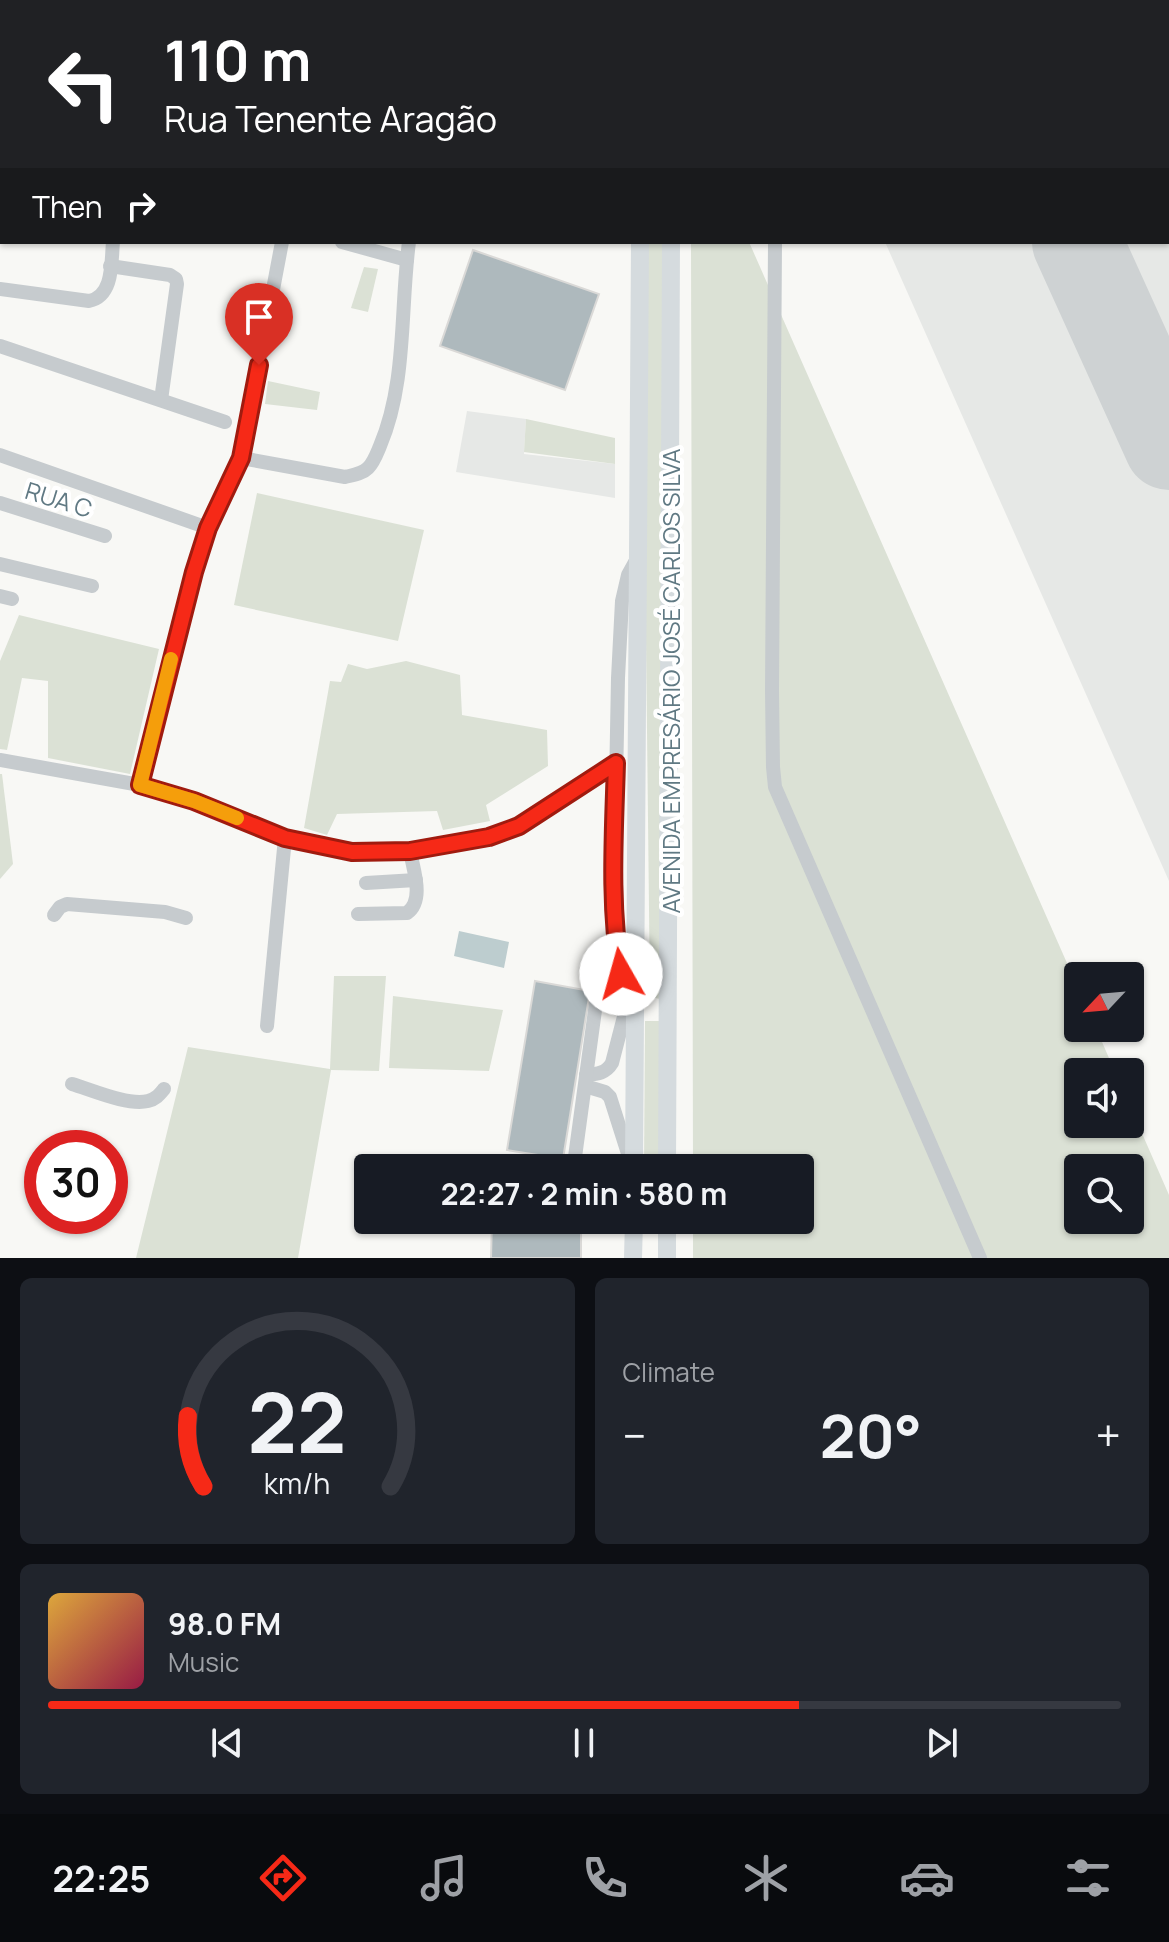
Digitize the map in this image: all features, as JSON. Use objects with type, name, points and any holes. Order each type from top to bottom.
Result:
[{"type":"main road","name":"AVENIDA EMPRESÁRIO JOSÉ CARLOS SILVA","points":[[633,1154],[640,244]]},
{"type":"main road","name":"AVENIDA EMPRESÁRIO JOSÉ CARLOS SILVA","points":[[667,1154],[671,244]]},
{"type":"main road","points":[[633,1008],[657,1013],[668,1011]]},
{"type":"main road","points":[[633,1258],[634,1234]]},
{"type":"main road","points":[[667,1234],[667,1258]]},
{"type":"street","points":[[0,289],[89,301],[98,299],[107,286],[113,244]]},
{"type":"street","points":[[140,785],[187,594],[208,528],[241,458],[282,244]]},
{"type":"street","points":[[349,244],[407,260]]},
{"type":"street","points":[[241,458],[345,477],[368,468],[387,429],[400,361],[409,244]]},
{"type":"street","points":[[775,244],[772,691],[775,787],[980,1258]]},
{"type":"street","points":[[110,266],[170,275],[176,279],[161,400]]},
{"type":"street","points":[[0,346],[225,422]]},
{"type":"street","points":[[0,455],[208,528]]},
{"type":"street","name":"RUA C","points":[[0,503],[105,536]]},
{"type":"street","points":[[586,1080],[602,1073],[612,1063],[633,1008],[621,974],[616,947],[614,847],[617,585],[628,575],[638,557]]},
{"type":"street","points":[[0,564],[92,586]]},
{"type":"street","points":[[0,760],[140,785],[194,801],[285,838],[352,852],[410,851],[489,837],[519,826],[616,763]]},
{"type":"street","points":[[267,1026],[285,838]]},
{"type":"street","points":[[614,847],[637,848]]},
{"type":"street","points":[[358,914],[410,912],[416,895],[416,880],[410,851]]},
{"type":"street","points":[[366,883],[416,880]]},
{"type":"street","points":[[54,915],[67,904],[165,912],[186,918]]},
{"type":"street","points":[[575,1154],[596,1003]]},
{"type":"street","points":[[586,1080],[610,1097],[628,1154]]},
{"type":"street","points":[[72,1084],[139,1102],[156,1098],[164,1089]]},
{"type":"shaded area","points":[[646,244],[664,244],[660,999],[650,997],[645,553]]},
{"type":"shaded area","points":[[691,244],[750,244],[1067,962],[1064,962],[1064,1042],[1102,1042],[1109,1058],[1064,1058],[1064,1138],[1144,1138],[1169,1195],[1169,1258],[693,1258],[693,1234],[814,1234],[814,1154],[693,1154]]},
{"type":"shaded area","points":[[886,244],[1169,244],[1169,881]]},
{"type":"shaded area","points":[[364,267],[378,269],[368,312],[351,308]]},
{"type":"shaded area","points":[[268,381],[320,392],[317,410],[265,404]]},
{"type":"shaded area","points":[[467,411],[526,419],[524,454],[615,464],[615,498],[456,472]]},
{"type":"shaded area","points":[[526,419],[615,438],[615,464],[524,452]]},
{"type":"shaded area","points":[[257,493],[424,530],[398,641],[234,605]]},
{"type":"shaded area","points":[[19,615],[159,649],[130,774],[48,758],[48,681],[22,678],[7,750],[0,749],[0,661]]},
{"type":"shaded area","points":[[406,661],[460,675],[462,715],[547,730],[548,766],[486,805],[490,821],[443,830],[437,811],[337,814],[327,835],[304,828],[330,681],[341,682],[348,664],[367,669]]},
{"type":"shaded area","points":[[0,774],[13,864],[0,879]]},
{"type":"shaded area","points":[[459,931],[509,942],[504,968],[454,956]]},
{"type":"shaded area","points":[[334,976],[386,976],[379,1071],[331,1070],[298,1258],[136,1258],[188,1047],[330,1069]]},
{"type":"shaded area","points":[[393,996],[503,1010],[489,1071],[389,1068]]},
{"type":"shaded area","points":[[645,1021],[660,1021],[659,1154],[644,1154]]},
{"type":"building","points":[[473,250],[599,294],[565,390],[440,346]]},
{"type":"building","points":[[535,981],[590,991],[564,1154],[507,1150]]},
{"type":"building","points":[[492,1234],[581,1234],[581,1258],[491,1258]]},
{"type":"taxiway","points":[[1098,244],[1107,295],[1123,342]]},
{"type":"runway","points":[[1078,244],[1169,445]]},
{"type":"slow traffic","points":[[171,659],[140,785],[237,818]]},
{"type":"route","points":[[259,365],[241,458],[208,528],[187,594],[140,785],[194,801],[285,838],[352,852],[410,851],[489,837],[519,826],[616,763],[614,891],[616,947],[621,974]]}]
